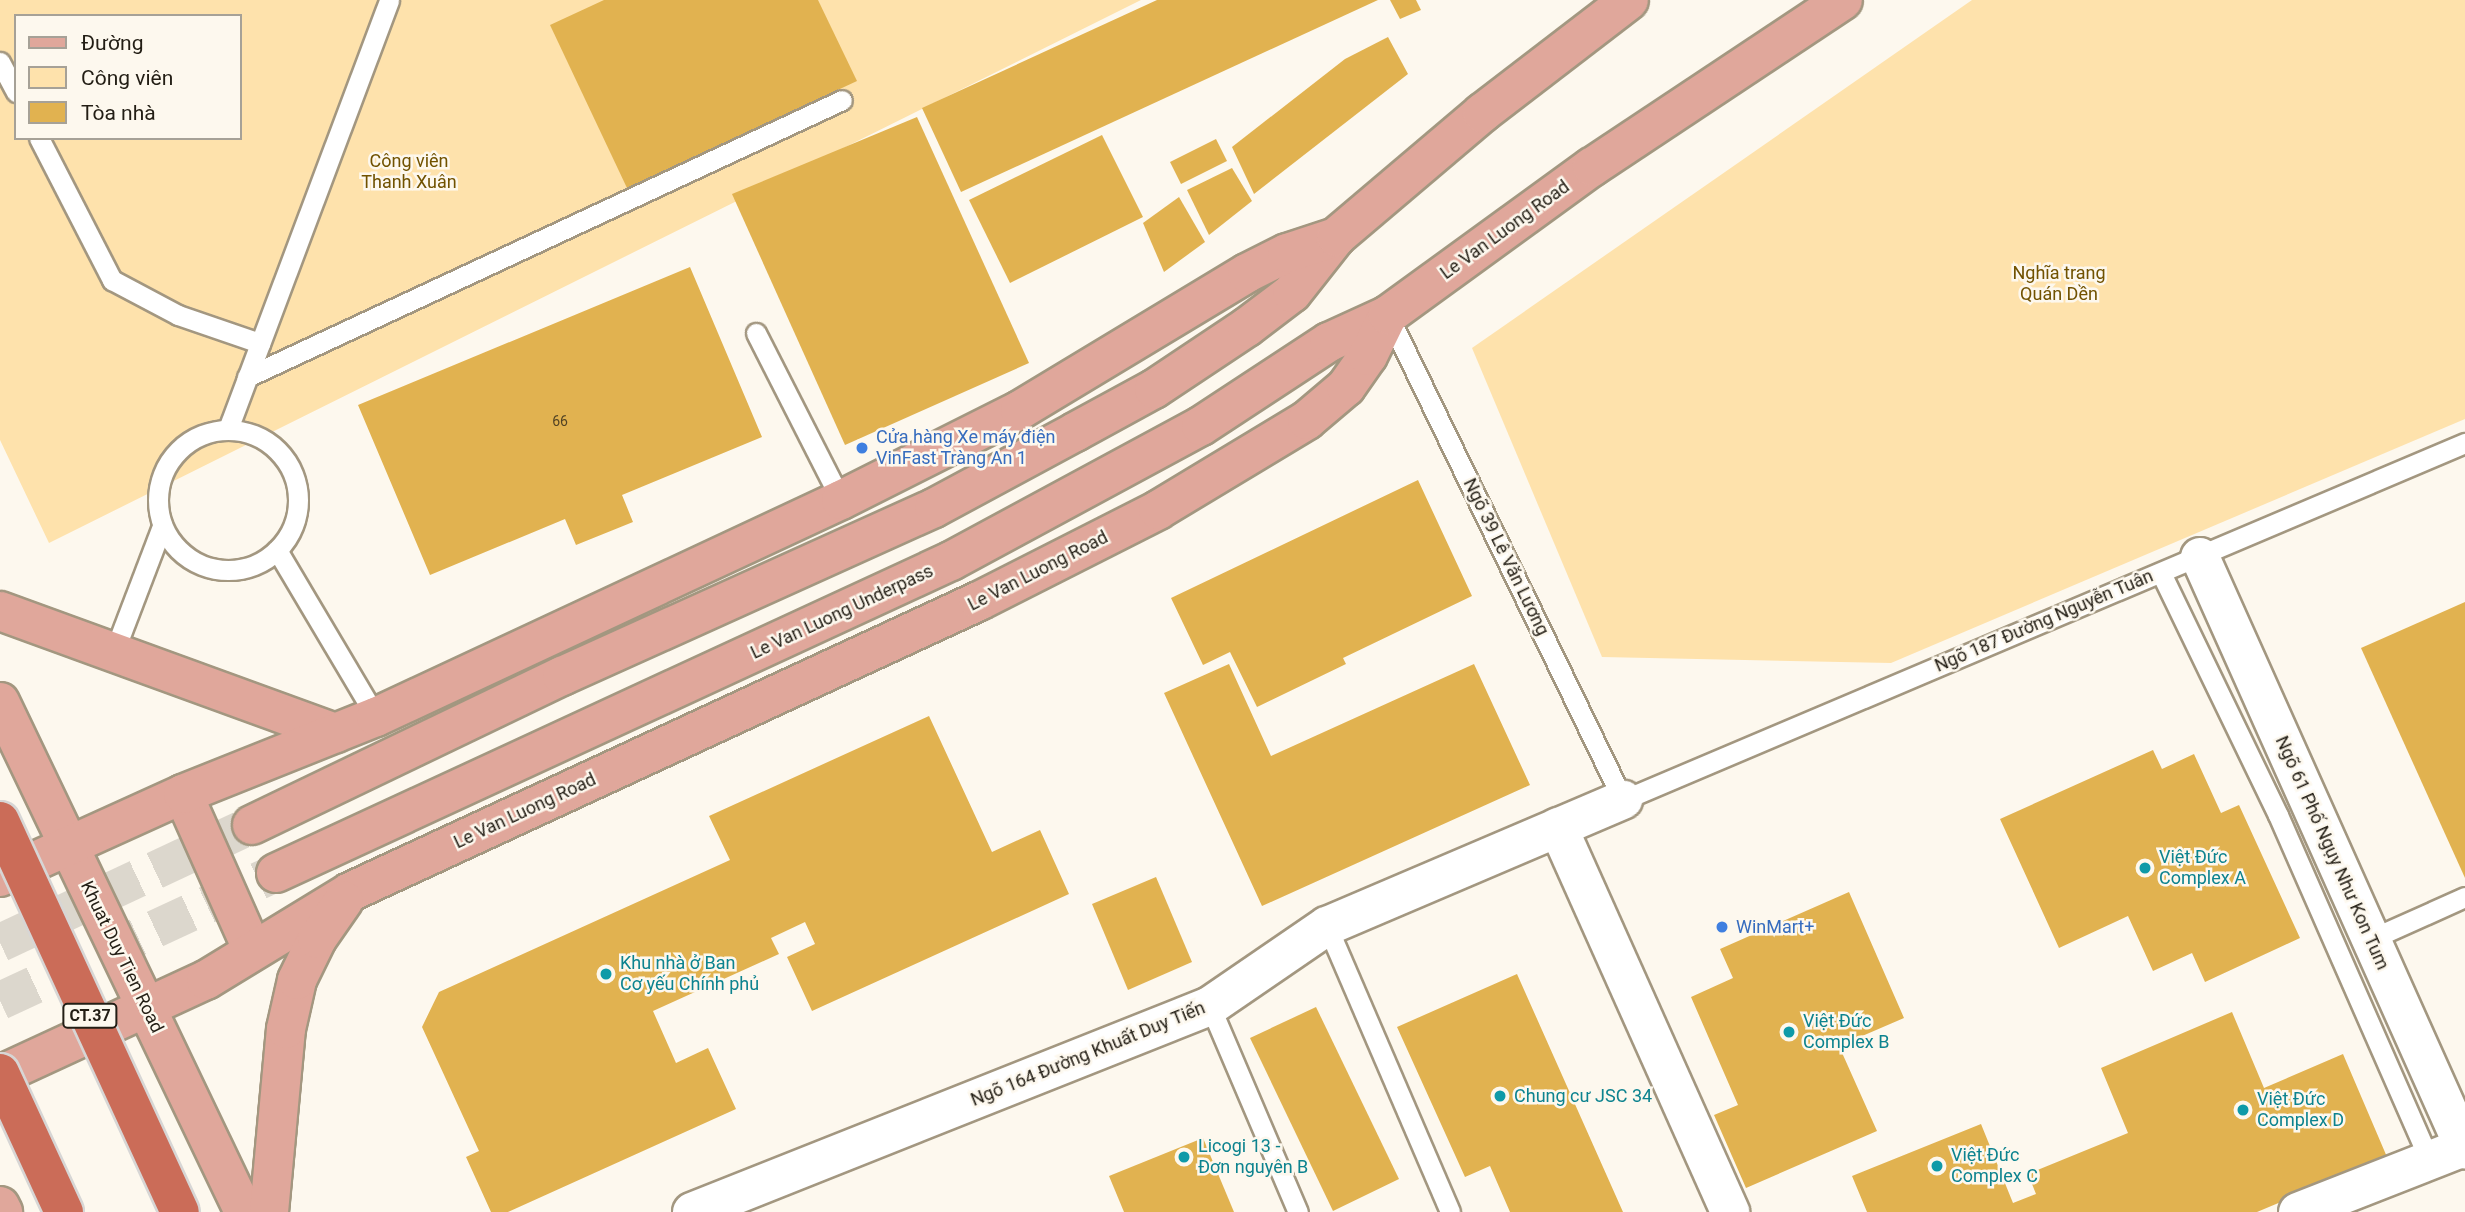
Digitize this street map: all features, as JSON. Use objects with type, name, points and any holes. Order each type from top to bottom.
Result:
[{"type":"highway","name":"CT.37","points":[[0,821],[180,1212]]},
{"type":"highway","points":[[0,1074],[64,1212]]},
{"type":"main road","points":[[252,825],[562,676],[934,509],[1154,389],[1247,327],[1292,293],[1336,237],[1482,113],[1629,0]]},
{"type":"main road","name":"Le Van Luong Road","points":[[0,1074],[205,980],[252,949],[350,892],[979,601],[1158,510],[1307,420],[1336,395],[1368,356],[1388,315],[1592,167],[1843,0]]},
{"type":"main road","points":[[0,877],[183,794],[376,717],[841,500],[1020,410],[1247,273],[1336,237]]},
{"type":"main road","name":"Le Van Luong Underpass","points":[[276,873],[951,561],[1201,426],[1329,342],[1388,315]]},
{"type":"main road","points":[[0,611],[335,733]]},
{"type":"main road","name":"Khuat Duy Tien Road","points":[[0,702],[244,1212]]},
{"type":"main road","points":[[183,794],[252,949]]},
{"type":"main road","points":[[270,1212],[286,1029],[297,980],[317,939],[350,892]]},
{"type":"main road","points":[[0,1206],[3,1212]]},
{"type":"street","name":"Ngõ 61 Phố Ngụy Như Kon Tum","points":[[2200,557],[2294,810],[2371,939],[2456,1151]]},
{"type":"street","name":"Ngõ 164 Đường Khuất Duy Tiến","points":[[692,1212],[1210,1006],[1327,926],[1623,800]]},
{"type":"street","points":[[1558,827],[1730,1212]]},
{"type":"street","points":[[2298,1212],[2456,1151]]},
{"type":"lane","points":[[228,429],[389,0]]},
{"type":"lane","points":[[0,62],[14,88]]},
{"type":"lane","points":[[247,377],[842,100]]},
{"type":"lane","points":[[40,140],[112,280],[178,315],[260,343]]},
{"type":"lane","name":"Ngõ 39 Lê Văn Lương","points":[[1388,315],[1623,800]]},
{"type":"lane","points":[[756,334],[841,500]]},
{"type":"lane","points":[[114,652],[162,526],[159,493],[169,461],[184,444],[228,429],[251,433],[272,445],[288,463],[297,485],[298,509],[291,531],[277,550],[257,564],[235,569],[212,568],[174,545],[162,526]]},
{"type":"lane","name":"Ngõ 187 Đường Nguyễn Tuân","points":[[1623,800],[2465,443]]},
{"type":"lane","points":[[277,550],[376,717]]},
{"type":"lane","points":[[2161,573],[2294,810],[2456,1151]]},
{"type":"lane","points":[[2371,939],[2465,897]]},
{"type":"lane","points":[[1327,926],[1450,1212]]},
{"type":"lane","points":[[1210,1006],[1298,1212]]},
{"type":"green space","name":"Công viên Thanh Xuân","points":[[0,0],[1141,0],[49,543],[0,440]]},
{"type":"green space","name":"Nghĩa trang Quán Dền","points":[[1972,0],[2465,0],[2465,419],[1891,663],[1602,657],[1472,348]]},
{"type":"building","points":[[604,0],[818,0],[857,81],[627,188],[550,25]]},
{"type":"building","points":[[1157,0],[1378,0],[961,192],[922,108]]},
{"type":"building","points":[[1390,0],[1416,0],[1421,10],[1400,19]]},
{"type":"building","points":[[1388,37],[1408,74],[1254,194],[1232,147],[1345,59]]},
{"type":"building","points":[[917,117],[1029,363],[845,445],[732,194]]},
{"type":"building","points":[[1102,135],[1143,217],[1010,283],[969,200]]},
{"type":"building","points":[[1216,139],[1227,161],[1181,184],[1170,162]]},
{"type":"building","points":[[1232,168],[1252,201],[1209,235],[1187,190]]},
{"type":"building","points":[[1179,197],[1205,242],[1164,272],[1143,223]]},
{"type":"building","points":[[690,267],[762,437],[622,495],[633,522],[576,545],[565,519],[430,575],[358,405]]},
{"type":"building","points":[[1418,480],[1472,596],[1343,658],[1346,664],[1257,707],[1230,652],[1203,665],[1171,598]]},
{"type":"building","points":[[2465,602],[2465,878],[2361,648]]},
{"type":"building","points":[[1229,664],[1271,756],[1474,664],[1530,785],[1262,906],[1164,693]]},
{"type":"building","name":"Khu nhà ở Ban Cơ yếu Chính phủ","points":[[929,716],[992,852],[1040,830],[1069,894],[812,1011],[787,957],[815,944],[805,922],[771,938],[779,954],[653,1011],[676,1063],[708,1048],[736,1109],[508,1212],[491,1212],[466,1157],[479,1151],[422,1027],[439,992],[730,860],[709,816]]},
{"type":"building","name":"Việt Đức Complex A","points":[[2153,750],[2162,769],[2194,754],[2221,813],[2239,805],[2300,938],[2205,982],[2192,953],[2153,971],[2128,916],[2059,948],[2000,819]]},
{"type":"building","points":[[1156,877],[1192,962],[1128,990],[1092,904]]},
{"type":"building","name":"Việt Đức Complex B","points":[[1849,892],[1904,1018],[1839,1046],[1877,1131],[1746,1188],[1714,1115],[1738,1105],[1691,997],[1733,978],[1720,949]]},
{"type":"building","name":"Chung cư JSC 34","points":[[1517,974],[1623,1212],[1510,1212],[1490,1166],[1465,1177],[1397,1027]]},
{"type":"building","points":[[1316,1007],[1399,1179],[1333,1211],[1250,1038]]},
{"type":"building","name":"Việt Đức Complex D","points":[[2232,1012],[2264,1088],[2343,1054],[2387,1157],[2257,1212],[1867,1212],[1852,1176],[1981,1124],[2013,1203],[2036,1194],[2028,1174],[2128,1133],[2101,1068]]},
{"type":"building","name":"Licogi 13 - Đơn nguyên B","points":[[1203,1138],[1234,1212],[1124,1212],[1109,1176]]},
{"type":"tunnel","points":[[0,943],[252,825]]},
{"type":"tunnel","points":[[0,1001],[276,873]]},
{"type":"place","name":"Cửa hàng Xe máy điện VinFast Tràng An 1","points":[[862,448]]},
{"type":"place","name":"Việt Đức Complex A","points":[[2145,868]]},
{"type":"place","name":"WinMart+","points":[[1722,927]]},
{"type":"place","name":"Khu nhà ở Ban Cơ yếu Chính phủ","points":[[606,974]]},
{"type":"place","name":"Việt Đức Complex B","points":[[1789,1032]]},
{"type":"place","name":"Chung cư JSC 34","points":[[1500,1096]]},
{"type":"place","name":"Việt Đức Complex D","points":[[2243,1110]]},
{"type":"place","name":"Licogi 13 - Đơn nguyên B","points":[[1184,1157]]},
{"type":"place","name":"Việt Đức Complex C","points":[[1937,1166]]}]
